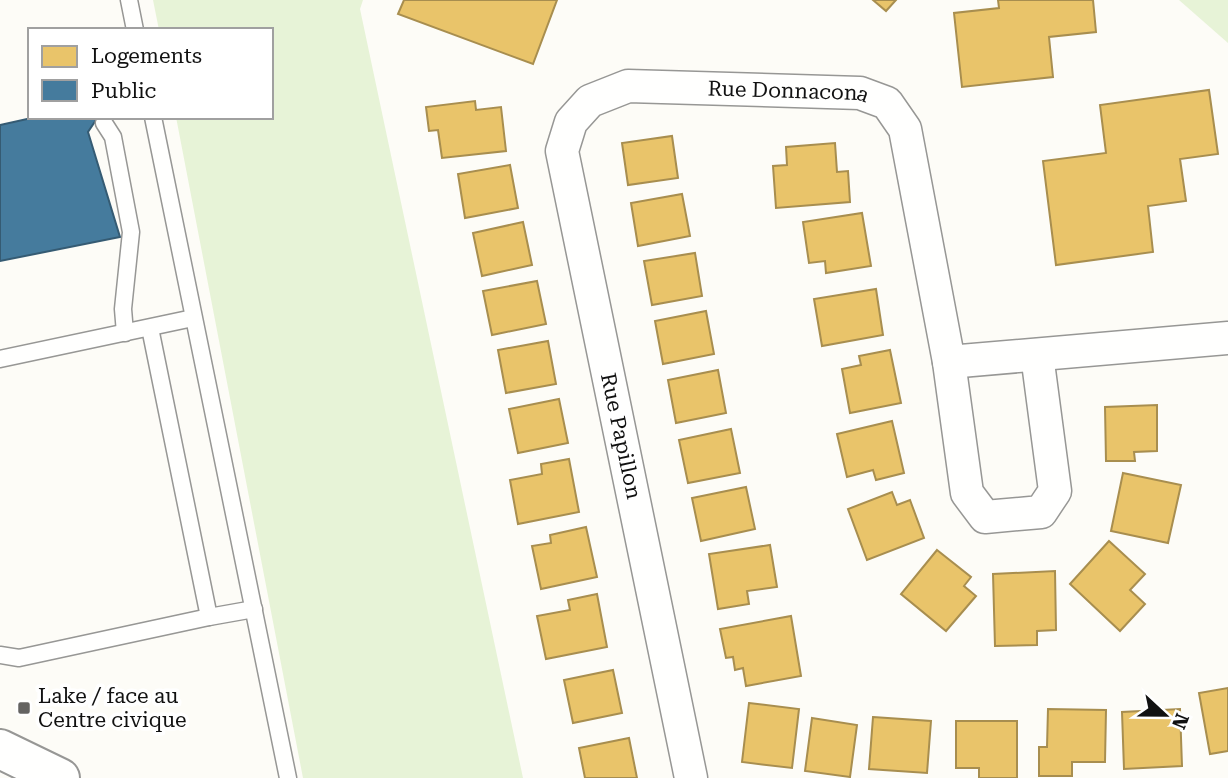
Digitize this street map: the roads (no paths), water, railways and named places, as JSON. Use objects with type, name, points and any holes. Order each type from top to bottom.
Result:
[{"type":"street","name":"Rue Donnacona","points":[[590,101],[628,86],[860,93],[887,103],[905,129],[949,362],[967,493],[985,517],[1041,512],[1055,491],[1037,355]]},
{"type":"street","name":"Rue Papillon","points":[[590,101],[571,122],[562,151],[691,778]]},
{"type":"street","points":[[949,362],[1228,338]]},
{"type":"street","points":[[0,749],[60,778]]},
{"type":"lane","points":[[129,0],[135,28]]},
{"type":"lane","points":[[153,119],[288,778]]},
{"type":"lane","points":[[104,122],[113,137],[131,232],[123,309],[125,333]]},
{"type":"lane","points":[[0,359],[193,318]]},
{"type":"lane","points":[[150,328],[209,617]]},
{"type":"lane","points":[[0,655],[19,658],[254,609]]},
{"type":"place","name":"Lake / face au Centre civique","points":[[24,708]]}]
